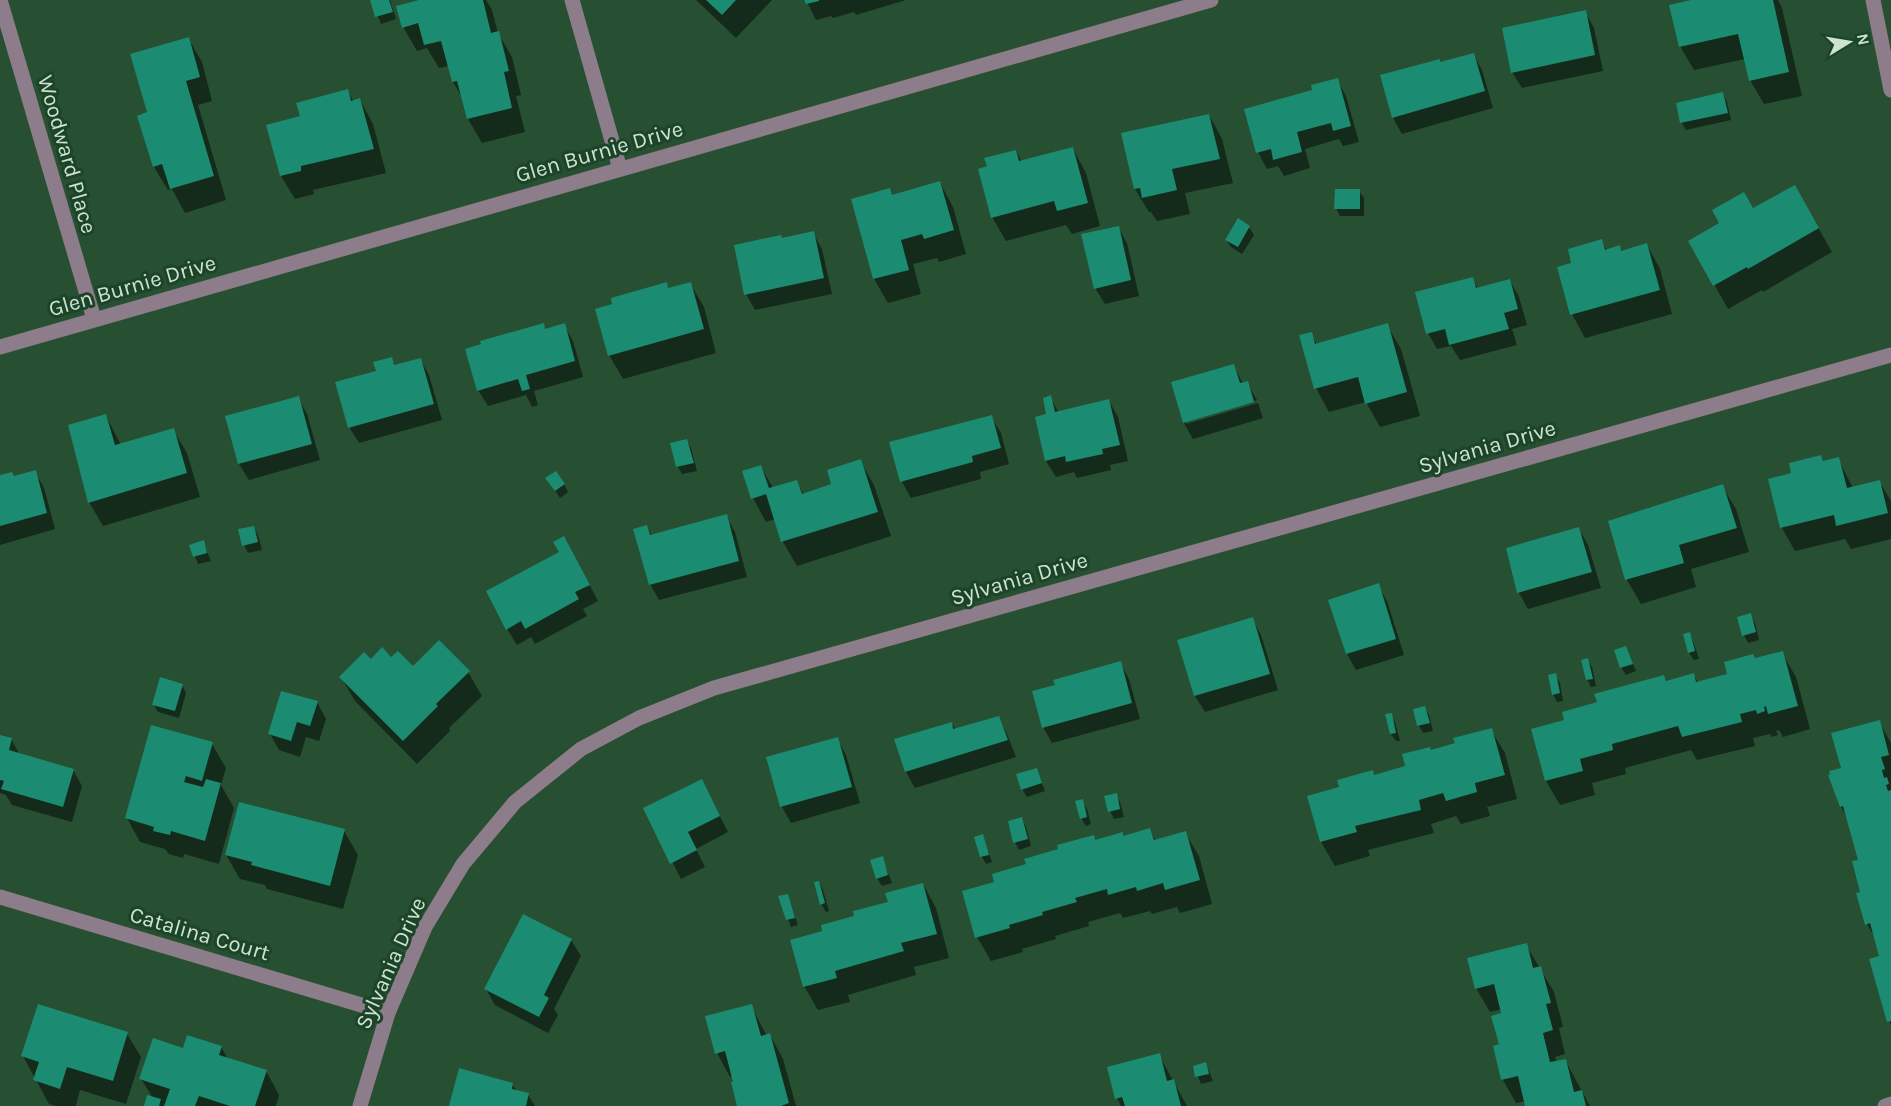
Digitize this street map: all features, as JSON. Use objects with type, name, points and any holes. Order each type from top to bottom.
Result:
[{"type":"street","name":"Woodward Place","points":[[0,0],[94,319]]},
{"type":"street","points":[[572,0],[620,169]]},
{"type":"street","name":"Glen Burnie Drive","points":[[0,347],[1211,0]]},
{"type":"street","points":[[1873,0],[1891,90]]},
{"type":"street","name":"Sylvania Drive","points":[[360,1106],[388,1013],[425,927],[463,864],[515,802],[581,749],[639,718],[714,688],[1891,355]]},
{"type":"street","name":"Catalina Court","points":[[0,897],[388,1013]]},
{"type":"street","points":[[1885,1106],[1891,1104]]},
{"type":"building","points":[[370,0],[389,0],[393,12],[375,17]]},
{"type":"building","points":[[419,0],[483,0],[491,33],[499,31],[509,71],[504,72],[512,108],[467,119],[457,81],[452,82],[441,41],[424,45],[418,23],[402,28],[396,6]]},
{"type":"building","points":[[706,0],[736,0],[722,15]]},
{"type":"building","points":[[804,0],[819,0],[819,1],[806,4]]},
{"type":"building","points":[[1691,0],[1773,0],[1789,72],[1749,81],[1738,34],[1679,47],[1669,5]]},
{"type":"building","points":[[1586,10],[1595,55],[1511,73],[1502,28]]},
{"type":"building","points":[[189,37],[200,77],[186,81],[214,176],[170,189],[162,164],[153,167],[137,116],[147,112],[130,54]]},
{"type":"building","points":[[1474,53],[1485,91],[1392,118],[1380,75],[1440,59],[1440,62]]},
{"type":"building","points":[[1338,78],[1351,126],[1333,131],[1331,123],[1297,132],[1302,152],[1273,160],[1271,149],[1256,153],[1244,109],[1312,90],[1311,85]]},
{"type":"building","points":[[348,89],[351,101],[360,98],[374,149],[301,166],[301,171],[280,176],[266,125],[300,116],[296,103]]},
{"type":"building","points":[[1723,92],[1728,113],[1680,123],[1676,103]]},
{"type":"building","points":[[1209,114],[1220,159],[1172,169],[1177,190],[1142,198],[1140,188],[1134,189],[1121,133]]},
{"type":"building","points":[[1073,147],[1088,203],[1057,211],[1054,201],[991,218],[978,169],[987,166],[984,158],[1016,150],[1019,161]]},
{"type":"building","points":[[940,181],[954,230],[924,239],[922,234],[901,240],[909,270],[873,279],[851,199],[890,188],[892,195]]},
{"type":"building","points":[[1795,185],[1819,228],[1748,269],[1747,267],[1713,286],[1688,241],[1719,223],[1712,210],[1744,192],[1753,208]]},
{"type":"building","points":[[1335,189],[1360,189],[1360,209],[1334,209]]},
{"type":"building","points":[[1238,218],[1250,226],[1238,247],[1225,240]]},
{"type":"building","points":[[1119,226],[1131,280],[1094,289],[1081,234]]},
{"type":"building","points":[[814,231],[824,278],[744,295],[734,245]]},
{"type":"building","points":[[1602,239],[1605,250],[1620,245],[1621,251],[1647,243],[1660,290],[1570,315],[1557,267],[1571,263],[1568,249]]},
{"type":"building","points":[[1473,277],[1476,288],[1510,279],[1518,309],[1504,313],[1509,329],[1449,345],[1445,329],[1426,334],[1415,292]]},
{"type":"building","points":[[667,282],[668,288],[691,282],[704,329],[608,356],[595,309],[612,304],[611,298]]},
{"type":"building","points":[[544,323],[545,329],[565,323],[575,361],[526,375],[530,389],[522,391],[518,379],[477,391],[465,349],[481,344],[480,341]]},
{"type":"building","points":[[1388,323],[1407,392],[1365,404],[1358,377],[1314,389],[1299,335],[1312,332],[1315,344]]},
{"type":"building","points":[[392,357],[394,365],[421,358],[434,404],[348,428],[335,382],[376,371],[373,362]]},
{"type":"building","points":[[1234,364],[1240,383],[1248,381],[1254,402],[1183,423],[1171,382]]},
{"type":"building","points":[[1051,395],[1055,412],[1109,399],[1120,445],[1102,449],[1103,454],[1066,462],[1065,456],[1045,461],[1035,417],[1046,414],[1043,398]]},
{"type":"building","points":[[299,396],[312,444],[238,464],[225,416]]},
{"type":"building","points":[[106,414],[115,445],[174,428],[187,473],[88,503],[68,425]]},
{"type":"building","points":[[992,415],[1001,448],[972,456],[973,462],[900,482],[889,442]]},
{"type":"building","points":[[687,439],[694,463],[676,467],[670,443]]},
{"type":"building","points":[[1821,455],[1823,461],[1839,457],[1847,488],[1880,480],[1888,513],[1836,526],[1834,515],[1780,528],[1768,479],[1791,473],[1789,463]]},
{"type":"building","points":[[861,459],[878,512],[781,542],[766,494],[751,499],[742,471],[761,465],[769,488],[797,480],[802,494],[831,484],[827,470]]},
{"type":"building","points":[[36,470],[47,513],[0,526],[0,475],[12,472],[14,476]]},
{"type":"building","points":[[556,471],[565,484],[555,491],[545,478]]},
{"type":"building","points":[[1723,484],[1737,528],[1679,545],[1684,563],[1625,580],[1608,521]]},
{"type":"building","points":[[727,514],[739,561],[649,585],[633,529],[647,525],[650,535]]},
{"type":"building","points":[[254,526],[258,542],[242,546],[238,529]]},
{"type":"building","points":[[1579,527],[1592,572],[1517,593],[1506,548]]},
{"type":"building","points":[[564,536],[590,585],[575,592],[579,599],[525,629],[521,621],[506,630],[486,591],[559,552],[553,542]]},
{"type":"building","points":[[204,540],[207,553],[193,557],[189,545]]},
{"type":"building","points":[[1379,583],[1396,639],[1346,654],[1328,600]]},
{"type":"building","points":[[1751,613],[1756,632],[1742,636],[1737,617]]},
{"type":"building","points":[[1253,617],[1270,674],[1194,696],[1177,640]]},
{"type":"building","points":[[1690,632],[1695,651],[1688,653],[1683,634]]},
{"type":"building","points":[[439,640],[470,671],[403,741],[339,677],[364,652],[371,659],[382,647],[391,657],[398,651],[413,666]]},
{"type":"building","points":[[1626,646],[1633,664],[1620,668],[1614,650]]},
{"type":"building","points":[[1783,651],[1798,706],[1768,714],[1766,706],[1765,711],[1757,714],[1756,710],[1740,714],[1742,722],[1682,737],[1678,726],[1612,744],[1613,750],[1580,759],[1583,771],[1545,781],[1531,729],[1564,720],[1562,712],[1597,702],[1594,694],[1664,675],[1666,681],[1694,673],[1696,682],[1727,674],[1724,662],[1753,654],[1755,658]]},
{"type":"building","points":[[1588,658],[1593,679],[1586,680],[1581,660]]},
{"type":"building","points":[[1121,661],[1132,703],[1042,728],[1032,691],[1055,685],[1053,680]]},
{"type":"building","points":[[1556,673],[1560,693],[1552,695],[1548,675]]},
{"type":"building","points":[[160,677],[183,684],[175,711],[152,705]]},
{"type":"building","points":[[281,691],[318,701],[310,726],[297,722],[291,741],[268,734]]},
{"type":"building","points":[[1425,706],[1430,723],[1417,726],[1413,709]]},
{"type":"building","points":[[1392,713],[1396,733],[1390,734],[1385,714]]},
{"type":"building","points":[[999,716],[1008,740],[905,772],[894,739],[952,722],[953,729]]},
{"type":"building","points":[[1880,720],[1889,755],[1881,757],[1885,769],[1882,770],[1889,784],[1886,785],[1888,791],[1891,790],[1891,1021],[1887,1022],[1869,959],[1879,956],[1870,923],[1865,925],[1856,893],[1860,892],[1852,861],[1858,860],[1843,806],[1840,807],[1828,775],[1830,775],[1829,771],[1841,768],[1831,733]]},
{"type":"building","points":[[151,725],[213,742],[202,781],[186,776],[184,782],[203,787],[206,779],[221,783],[205,841],[171,831],[170,835],[153,831],[154,827],[125,818]]},
{"type":"building","points":[[1492,728],[1505,775],[1475,783],[1477,792],[1446,801],[1443,793],[1419,800],[1421,810],[1355,826],[1357,832],[1320,842],[1307,796],[1339,787],[1337,780],[1373,770],[1374,775],[1405,766],[1402,754],[1430,747],[1431,750],[1455,743],[1453,738]]},
{"type":"building","points":[[0,735],[12,738],[9,750],[74,769],[63,807],[1,789],[4,781],[0,780]]},
{"type":"building","points":[[838,737],[852,787],[780,807],[766,757]]},
{"type":"building","points":[[1037,768],[1042,783],[1021,790],[1016,774]]},
{"type":"building","points":[[702,779],[720,816],[688,832],[697,850],[670,864],[643,808]]},
{"type":"building","points":[[1117,793],[1120,809],[1108,812],[1104,796]]},
{"type":"building","points":[[1083,799],[1087,817],[1080,819],[1075,801]]},
{"type":"building","points":[[239,802],[345,829],[330,886],[251,865],[252,862],[225,855]]},
{"type":"building","points":[[1022,817],[1028,839],[1013,843],[1008,821]]},
{"type":"building","points":[[1150,828],[1154,840],[1186,831],[1200,880],[1165,890],[1163,883],[1137,891],[1136,887],[1108,895],[1107,889],[1075,898],[1077,902],[1042,912],[1043,915],[1009,925],[1010,928],[975,938],[962,891],[994,882],[992,874],[1026,864],[1024,859],[1058,849],[1057,845],[1094,835],[1095,840],[1123,832],[1123,836]]},
{"type":"building","points":[[983,834],[989,855],[980,857],[974,837]]},
{"type":"building","points":[[883,856],[888,875],[876,879],[870,860]]},
{"type":"building","points":[[819,881],[825,903],[820,905],[814,882]]},
{"type":"building","points":[[923,883],[937,934],[901,943],[904,951],[835,971],[837,978],[803,987],[790,940],[822,931],[821,925],[854,916],[853,911],[888,902],[885,893]]},
{"type":"building","points":[[788,894],[795,918],[786,920],[778,896]]},
{"type":"building","points":[[523,914],[572,939],[544,995],[549,998],[539,1017],[484,989]]},
{"type":"building","points":[[1527,943],[1533,968],[1541,966],[1551,1003],[1546,1004],[1553,1030],[1543,1033],[1550,1062],[1566,1059],[1574,1092],[1582,1090],[1586,1106],[1525,1106],[1518,1076],[1501,1080],[1493,1046],[1499,1044],[1491,1016],[1501,1013],[1494,984],[1475,989],[1467,958]]},
{"type":"building","points":[[38,1004],[128,1032],[113,1081],[67,1067],[60,1089],[33,1080],[39,1062],[21,1056]]},
{"type":"building","points":[[752,1004],[761,1036],[770,1033],[789,1103],[781,1106],[737,1106],[725,1051],[715,1054],[705,1016]]},
{"type":"building","points":[[187,1035],[222,1046],[219,1055],[267,1070],[255,1106],[230,1106],[199,1096],[195,1106],[164,1106],[170,1089],[139,1079],[153,1038],[183,1048]]},
{"type":"building","points":[[1160,1053],[1167,1081],[1174,1079],[1181,1106],[1125,1106],[1122,1097],[1115,1099],[1107,1067]]},
{"type":"building","points":[[1206,1062],[1209,1074],[1195,1077],[1193,1066]]},
{"type":"building","points":[[459,1068],[513,1083],[512,1089],[529,1093],[526,1106],[449,1106]]},
{"type":"building","points":[[147,1095],[161,1099],[159,1106],[144,1106]]}]
